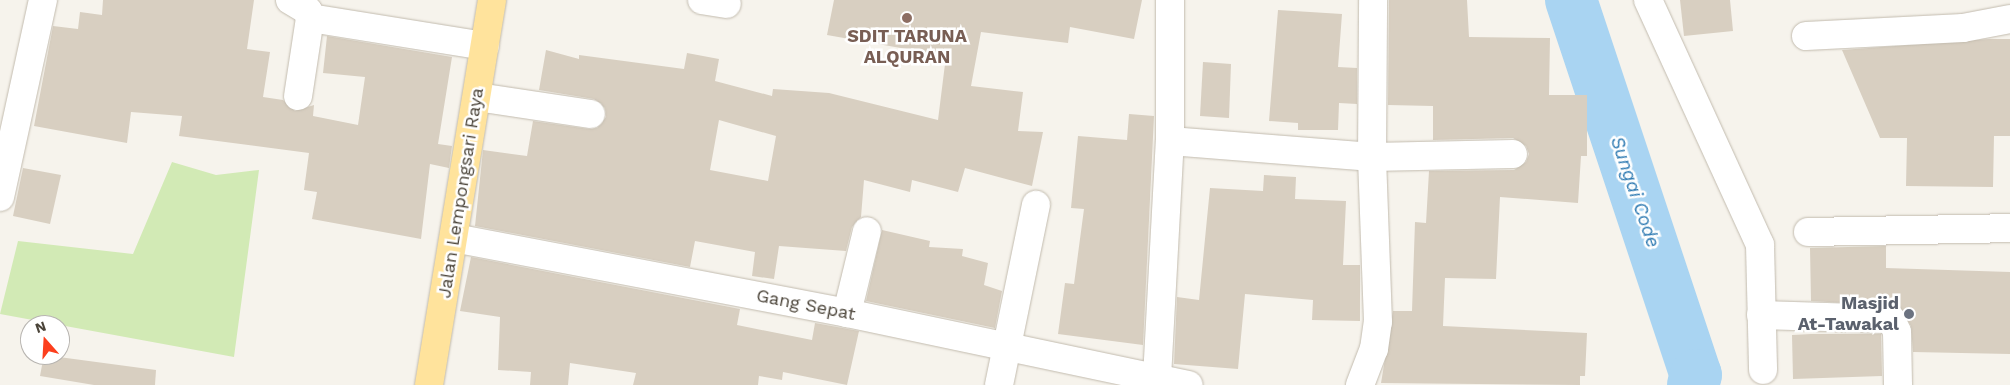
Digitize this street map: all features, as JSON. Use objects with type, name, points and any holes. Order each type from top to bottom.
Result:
[{"type":"main road","name":"Jalan Lempongsari Raya","points":[[428,385],[454,238],[492,0]]},
{"type":"street","points":[[0,197],[43,0]]},
{"type":"street","points":[[290,0],[308,11],[310,18],[298,96]]},
{"type":"street","points":[[1157,378],[1170,141],[1170,0]]},
{"type":"street","points":[[1360,385],[1374,349],[1378,322],[1372,157],[1373,0]]},
{"type":"street","points":[[1648,0],[1760,245],[1763,370]]},
{"type":"street","points":[[310,18],[485,46]]},
{"type":"street","points":[[1806,36],[1963,28],[2010,19]]},
{"type":"street","points":[[477,97],[591,114]]},
{"type":"street","points":[[1170,141],[1372,157],[1513,154]]},
{"type":"street","points":[[999,385],[1036,205]]},
{"type":"street","points":[[1808,232],[2010,228]]},
{"type":"street","points":[[847,313],[867,231]]},
{"type":"street","name":"Gang Sepat","points":[[454,238],[847,313],[1189,385]]},
{"type":"street","points":[[1761,315],[1890,318],[1897,332],[1898,385]]},
{"type":"green space","points":[[172,162],[216,175],[259,170],[234,357],[70,327],[70,315],[20,315],[20,318],[0,314],[18,241],[133,254]]},
{"type":"building","points":[[103,0],[254,0],[247,49],[270,52],[263,97],[283,100],[295,111],[314,105],[313,116],[358,125],[365,77],[323,73],[327,36],[452,57],[438,144],[452,146],[449,168],[430,164],[421,239],[312,219],[317,192],[304,190],[309,153],[179,136],[182,116],[131,112],[127,143],[34,126],[53,26],[78,29],[80,12],[102,15]]},
{"type":"building","points":[[834,0],[1142,0],[1134,39],[1070,27],[1068,43],[981,32],[971,86],[1023,92],[1018,131],[1043,132],[1032,186],[965,168],[958,192],[912,180],[910,192],[864,180],[861,217],[852,227],[846,251],[779,246],[774,279],[752,276],[755,252],[695,241],[690,267],[475,226],[483,150],[527,156],[533,121],[589,129],[597,128],[606,117],[605,108],[594,99],[539,90],[546,50],[579,59],[579,55],[684,69],[687,53],[719,59],[715,81],[772,96],[773,89],[829,93],[938,120],[946,56],[827,35]],"holes":[[[719,120],[776,136],[768,181],[710,170]]]},
{"type":"building","points":[[1389,0],[1467,0],[1469,37],[1550,38],[1549,95],[1587,95],[1587,156],[1581,156],[1578,203],[1500,197],[1496,279],[1445,278],[1443,326],[1587,333],[1585,376],[1580,376],[1580,385],[1381,383],[1393,311],[1412,311],[1415,222],[1426,223],[1429,171],[1514,170],[1526,162],[1529,154],[1526,146],[1513,138],[1433,140],[1433,106],[1388,105]]},
{"type":"building","points":[[1680,0],[1730,0],[1733,31],[1684,36]]},
{"type":"building","points":[[1278,10],[1342,14],[1338,67],[1357,68],[1357,104],[1339,103],[1338,130],[1298,130],[1298,123],[1269,121]]},
{"type":"building","points":[[2010,39],[2010,136],[1994,136],[1993,187],[1906,186],[1907,138],[1880,138],[1842,50]]},
{"type":"building","points":[[1203,62],[1231,64],[1229,118],[1200,116]]},
{"type":"building","points":[[1129,114],[1154,116],[1143,345],[1058,334],[1065,283],[1074,284],[1084,209],[1071,208],[1078,136],[1127,140]]},
{"type":"building","points":[[23,168],[61,175],[50,224],[13,216]]},
{"type":"building","points":[[1264,175],[1296,177],[1295,199],[1346,201],[1343,265],[1360,265],[1360,321],[1312,320],[1313,300],[1245,294],[1238,369],[1174,364],[1177,297],[1199,300],[1210,188],[1263,191]]},
{"type":"building","points":[[882,230],[930,241],[929,247],[963,249],[962,256],[988,263],[984,285],[1002,291],[995,328],[866,301]]},
{"type":"building","points":[[1886,246],[1886,268],[2010,272],[2010,354],[1913,352],[1911,326],[1899,306],[1811,301],[1810,248]]},
{"type":"building","points":[[471,257],[740,309],[737,325],[812,340],[815,323],[859,331],[847,385],[783,372],[782,380],[759,376],[758,385],[633,385],[636,373],[570,363],[568,385],[530,385],[531,372],[498,370],[500,317],[460,311]]},
{"type":"building","points":[[1881,334],[1882,376],[1793,379],[1792,335]]},
{"type":"building","points":[[70,358],[156,370],[155,385],[94,385],[40,376],[42,365],[70,365]]},
{"type":"waterway","name":"Sungai Code","points":[[1571,0],[1696,375],[1693,385]]},
{"type":"place","name":"SDIT TARUNA ALQURAN","points":[[907,18]]},
{"type":"place","name":"Masjid At-Tawakal","points":[[1909,314]]}]
